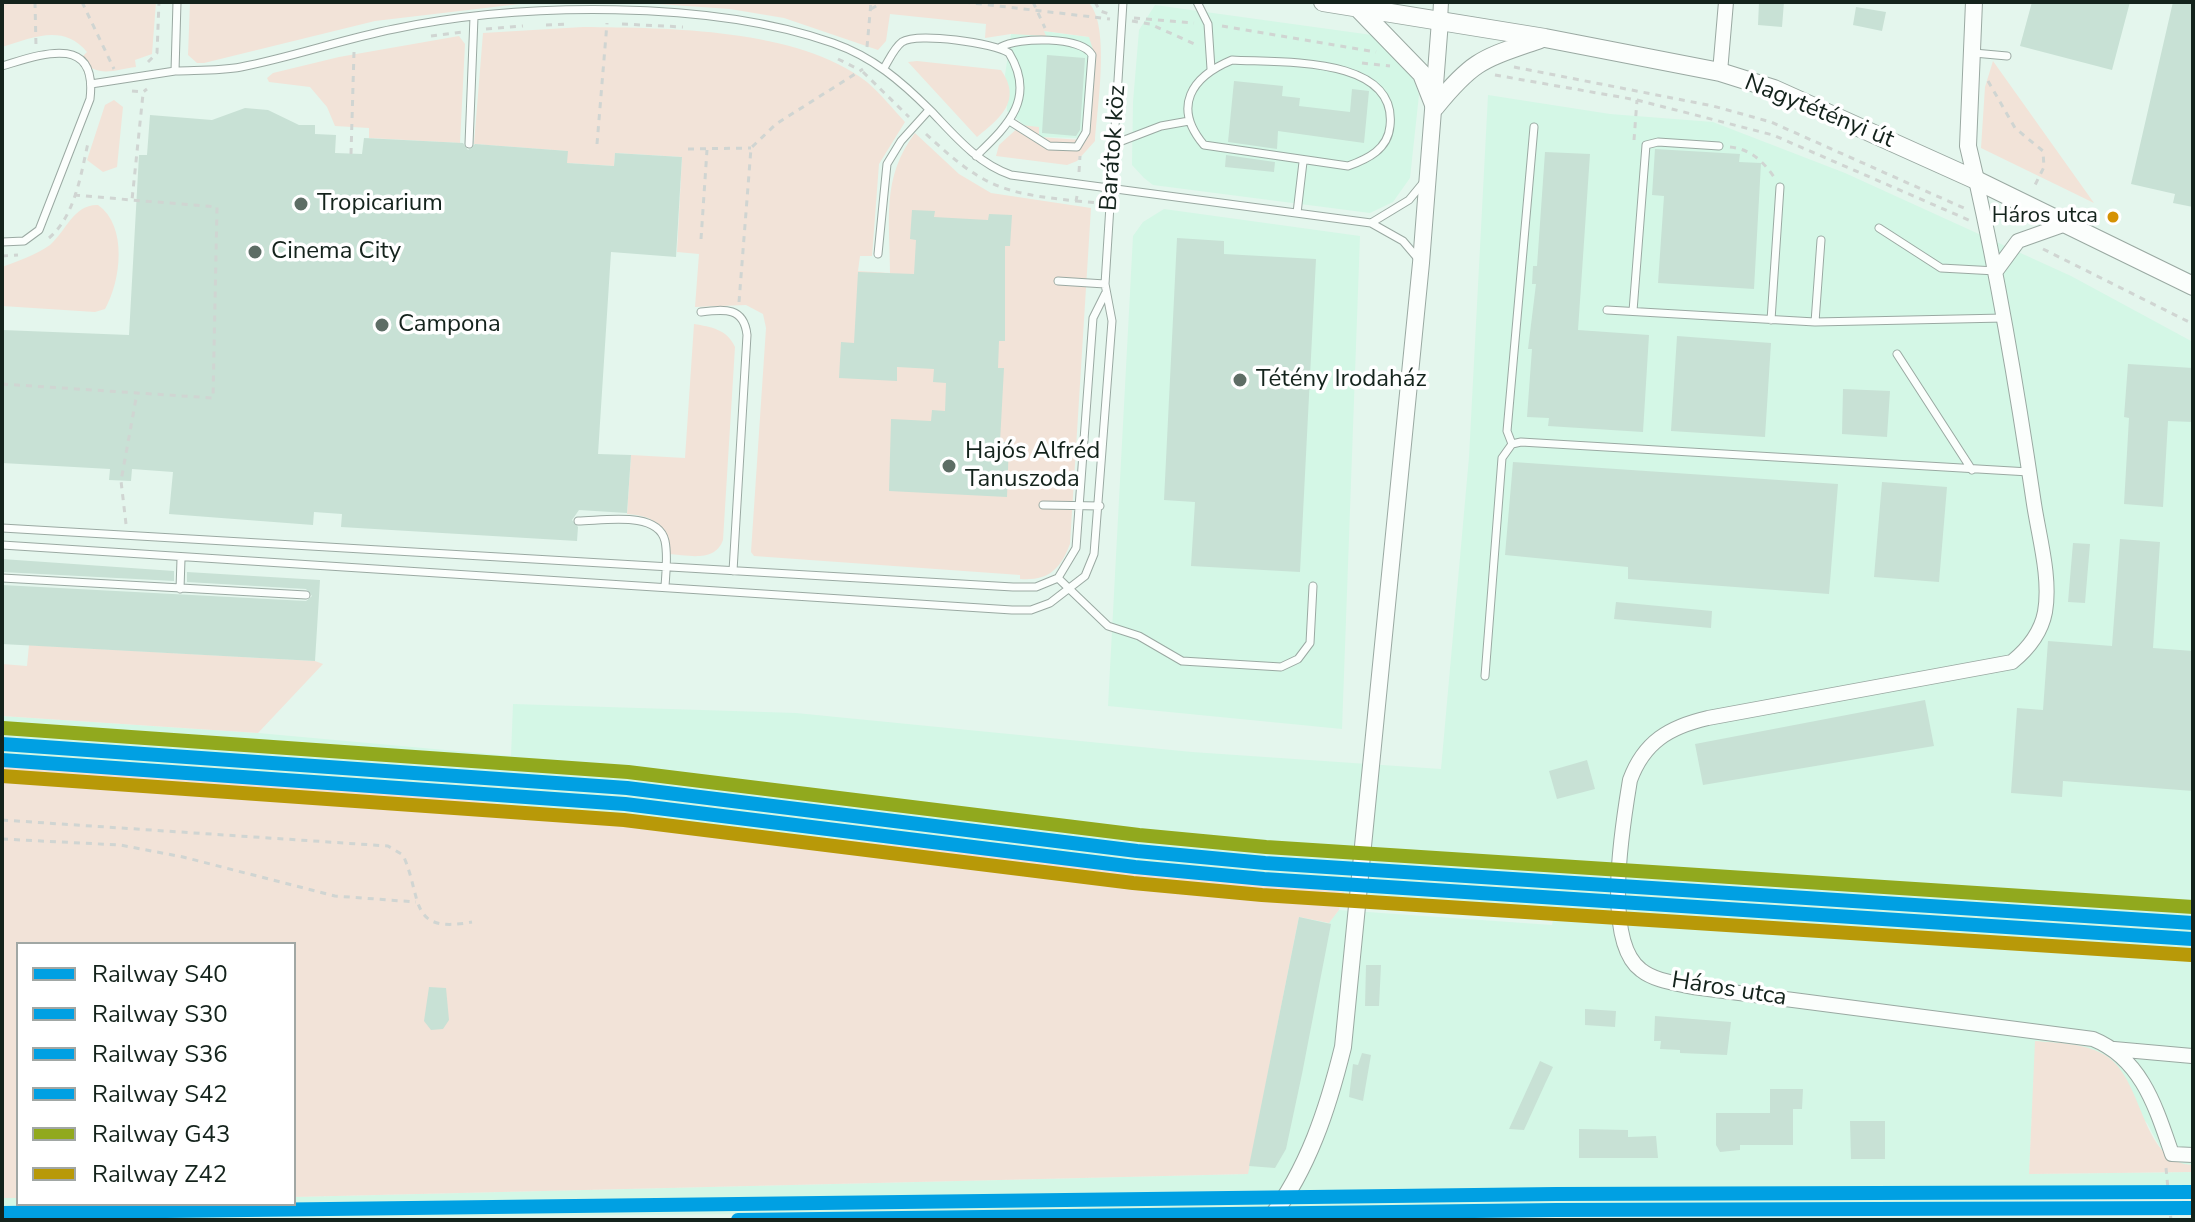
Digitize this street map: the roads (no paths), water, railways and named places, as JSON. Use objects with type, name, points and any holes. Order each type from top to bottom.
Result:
[{"type":"main road","name":"Nagytétényi út","points":[[1323,2],[1358,8],[1440,11],[1545,38],[1720,72],[1774,89],[1976,180],[2193,286]]},
{"type":"main road","points":[[1358,8],[1422,74],[1435,107],[1464,72],[1484,59],[1545,38]]},
{"type":"street","points":[[1720,72],[1726,2]]},
{"type":"street","name":"Háros utca","points":[[1974,2],[1968,146],[1996,271],[2029,472],[2046,584],[2041,625],[2025,652],[2012,662],[1708,718],[1670,729],[1657,738],[1637,763],[1630,780],[1619,931],[1625,949],[1639,969],[1672,983],[2075,1034],[2114,1049],[2140,1076],[2172,1154],[2193,1155]]},
{"type":"street","points":[[1269,1220],[1304,1162],[1328,1106],[1343,1047],[1421,263],[1440,11]]},
{"type":"street","points":[[1996,271],[2012,246],[2066,224]]},
{"type":"street","points":[[2114,1049],[2192,1056]]},
{"type":"lane","points":[[175,71],[177,2]]},
{"type":"lane","name":"Barátok köz","points":[[1068,591],[1085,576],[1090,565],[1100,506],[1112,321],[1105,284],[1123,2]]},
{"type":"lane","points":[[1197,2],[1208,24],[1211,69]]},
{"type":"lane","points":[[91,84],[175,71],[240,67],[340,40],[474,17],[613,11],[709,17],[798,31],[869,58],[884,68],[976,156],[1011,175],[1371,223],[1403,241],[1421,263]]},
{"type":"lane","points":[[469,144],[474,17]]},
{"type":"lane","points":[[884,68],[895,49],[914,38],[1001,47],[1019,39],[1051,41],[1081,45],[1091,51],[1086,132],[1077,147],[1049,146],[1011,122]]},
{"type":"lane","points":[[976,156],[1016,114],[1018,80],[1015,63],[1001,47]]},
{"type":"lane","points":[[2,66],[37,55],[65,51],[78,58],[91,84],[90,99],[39,230],[24,241],[2,242]]},
{"type":"lane","points":[[1972,53],[2007,56]]},
{"type":"lane","points":[[1232,60],[1349,71],[1369,79],[1383,91],[1390,110],[1390,129],[1384,144],[1368,160],[1348,166],[1303,162],[1204,145],[1189,128],[1187,106],[1194,86],[1211,69],[1232,60]]},
{"type":"lane","points":[[878,254],[887,164],[929,110]]},
{"type":"lane","points":[[1114,144],[1161,126],[1189,121]]},
{"type":"lane","points":[[1512,444],[1507,431],[1534,127]]},
{"type":"lane","points":[[1633,311],[1643,151],[1651,143],[1719,146]]},
{"type":"lane","points":[[1297,213],[1303,162]]},
{"type":"lane","points":[[1371,223],[1409,200],[1429,176]]},
{"type":"lane","points":[[1771,320],[1780,187]]},
{"type":"lane","points":[[1879,228],[1941,268],[1996,271]]},
{"type":"lane","points":[[1815,322],[1821,240]]},
{"type":"lane","points":[[1058,281],[1105,284]]},
{"type":"lane","name":"Barátok köz","points":[[1058,578],[1076,548],[1093,318],[1105,294]]},
{"type":"lane","points":[[701,312],[722,309],[738,314],[746,322],[733,571]]},
{"type":"lane","points":[[1607,310],[1815,322],[2004,318]]},
{"type":"lane","points":[[1897,354],[1972,470]]},
{"type":"lane","points":[[1485,676],[1502,458],[1512,444],[1521,442],[2029,472]]},
{"type":"lane","points":[[1043,505],[1100,506]]},
{"type":"lane","points":[[578,521],[644,521],[661,531],[665,541],[665,586]]},
{"type":"lane","points":[[2,528],[1013,587],[1036,587],[1058,578],[1068,591],[1108,626],[1139,636],[1182,661],[1281,667],[1298,659],[1310,643],[1313,586]]},
{"type":"lane","points":[[2,545],[181,559],[665,586],[1012,610],[1041,606],[1068,591]]},
{"type":"lane","points":[[180,589],[181,559]]},
{"type":"lane","points":[[2,578],[306,595]]},
{"type":"rail line","name":"G43","points":[[3,728],[628,772],[1139,835],[1266,847],[2193,907]]},
{"type":"rail line","name":"S40","points":[[2,744],[627,788],[1137,851],[1265,863],[2193,923]]},
{"type":"rail line","name":"S42","points":[[2,760],[625,804],[1135,867],[1264,879],[2192,939]]},
{"type":"rail line","name":"Z42","points":[[2,776],[624,820],[1133,883],[1262,895],[2191,955]]},
{"type":"rail line","name":"S30","points":[[2,1213],[1556,1194],[2193,1192]]},
{"type":"rail line","name":"S36","points":[[738,1220],[1556,1210],[2193,1208]]},
{"type":"place","name":"Tropicarium","points":[[301,204]]},
{"type":"place","name":"Háros utca","points":[[2113,217]]},
{"type":"place","name":"Cinema City","points":[[255,252]]},
{"type":"place","name":"Campona","points":[[382,325]]},
{"type":"place","name":"Tétény Irodaház","points":[[1240,380]]},
{"type":"place","name":"Hajós Alfréd Tanuszoda","points":[[949,466]]}]
